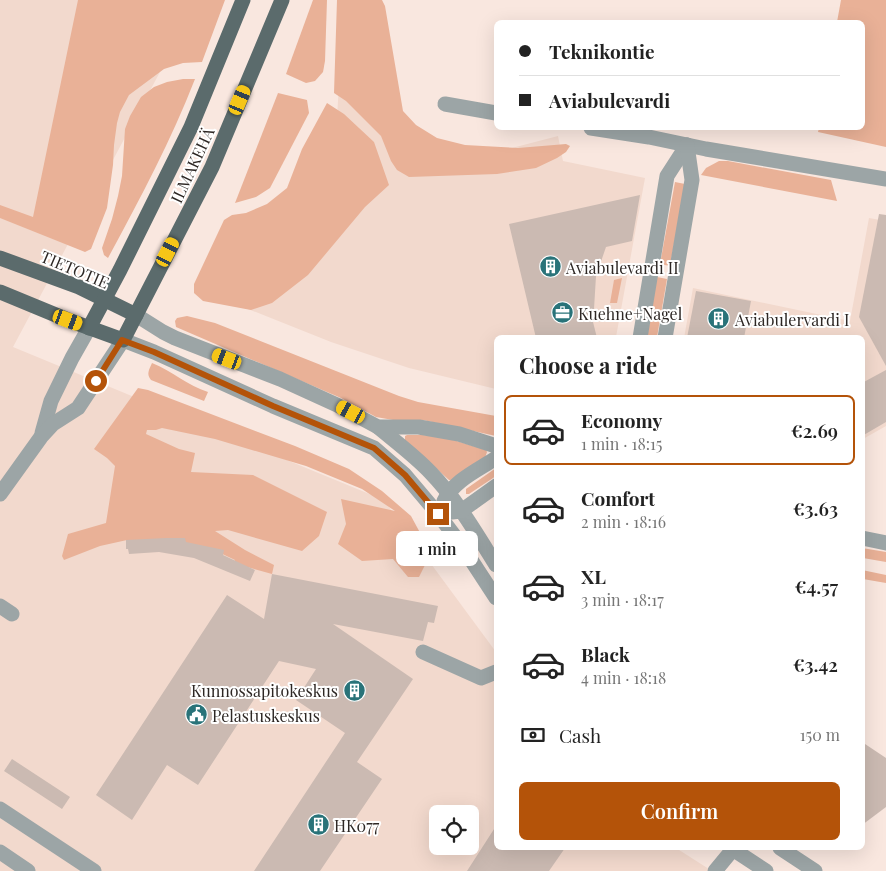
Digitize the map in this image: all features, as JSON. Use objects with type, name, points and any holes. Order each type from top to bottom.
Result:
[{"type":"main road","name":"ILMAKEHÄ","points":[[89,328],[191,127],[243,0]]},
{"type":"main road","name":"ILMAKEHÄ","points":[[122,340],[212,167],[282,0]]},
{"type":"main road","name":"TIETOTIE","points":[[0,258],[79,287],[136,315]]},
{"type":"main road","points":[[0,292],[122,340]]},
{"type":"street","points":[[445,104],[494,112]]},
{"type":"street","points":[[604,130],[886,179]]},
{"type":"street","points":[[640,335],[667,176],[687,145]]},
{"type":"street","points":[[666,335],[692,180],[687,145]]},
{"type":"street","points":[[136,315],[169,335],[280,379],[337,405],[378,427],[406,450],[448,493],[494,562]]},
{"type":"street","points":[[41,437],[51,401],[89,328]]},
{"type":"street","points":[[0,494],[41,437],[53,424],[78,408],[122,340],[154,352],[273,406],[374,448],[405,475],[438,514],[462,546],[494,595]]},
{"type":"street","points":[[378,427],[419,427],[459,434],[494,445]]},
{"type":"street","points":[[438,514],[448,493],[463,479],[494,459]]},
{"type":"street","points":[[438,514],[461,511],[494,487]]},
{"type":"street","points":[[865,539],[886,543]]},
{"type":"street","points":[[423,652],[481,678],[494,673]]},
{"type":"street","points":[[0,809],[94,871]]},
{"type":"street","points":[[715,871],[731,850]]},
{"type":"street","points":[[734,850],[757,869]]},
{"type":"street","points":[[756,850],[757,869]]},
{"type":"street","points":[[783,850],[815,871]]},
{"type":"street","points":[[0,852],[28,871]]},
{"type":"shaded area","points":[[0,0],[187,0],[184,27],[13,347],[384,500],[494,649],[494,850],[679,850],[712,871],[0,871]]},
{"type":"shaded area","points":[[78,0],[225,0],[202,62],[183,63],[164,69],[129,95],[120,112],[117,123],[107,208],[91,249],[85,252],[0,218],[0,205],[33,217]]},
{"type":"shaded area","points":[[313,0],[327,0],[325,61],[323,72],[315,81],[306,83],[286,74]]},
{"type":"shaded area","points":[[337,0],[382,0],[385,6],[403,111],[416,125],[437,138],[465,145],[518,148],[566,144],[570,146],[566,152],[557,158],[536,168],[497,174],[409,177],[397,170],[391,161],[381,136],[346,101],[334,93]]},
{"type":"shaded area","points":[[344,0],[406,132],[493,153],[558,136],[563,161],[645,178],[616,335],[494,335],[494,389],[409,368],[331,342],[218,297],[337,118]]},
{"type":"shaded area","points":[[841,0],[886,0],[886,147],[818,132],[818,130],[865,130],[865,20],[837,20]]},
{"type":"shaded area","points":[[183,79],[195,79],[165,147],[108,258],[104,255],[102,248],[118,196],[122,176],[125,129],[130,116],[141,97],[154,87]]},
{"type":"shaded area","points":[[278,93],[307,100],[309,113],[270,188],[256,197],[235,203]]},
{"type":"shaded area","points":[[327,103],[344,114],[374,142],[389,185],[365,207],[308,275],[272,303],[251,310],[203,301],[194,293],[194,284],[224,220],[232,215],[246,213],[267,204],[287,188],[302,149]]},
{"type":"shaded area","points":[[719,161],[728,161],[831,180],[837,201],[701,175],[706,168]]},
{"type":"shaded area","points":[[675,182],[685,184],[670,266],[660,264]]},
{"type":"shaded area","points":[[869,218],[886,221],[886,426],[865,438],[865,335],[685,335],[693,288],[850,321]]},
{"type":"shaded area","points":[[657,277],[667,279],[657,335],[647,335]]},
{"type":"shaded area","points":[[622,278],[617,303],[610,303],[614,280]]},
{"type":"shaded area","points":[[187,316],[215,323],[418,402],[494,416],[494,436],[423,420],[393,420],[376,417],[341,398],[176,327],[175,321],[177,318]]},
{"type":"shaded area","points":[[152,363],[208,392],[204,401],[151,380],[148,374]]},
{"type":"shaded area","points":[[138,388],[148,390],[295,446],[349,469],[382,491],[411,516],[431,553],[419,577],[408,577],[393,559],[362,561],[338,544],[346,524],[341,499],[395,511],[362,489],[306,466],[215,439],[162,428],[147,430],[146,434],[179,449],[195,453],[191,472],[253,475],[327,512],[319,536],[302,551],[228,530],[215,531],[274,565],[272,574],[233,563],[235,560],[214,550],[127,540],[100,546],[64,560],[62,556],[68,534],[106,523],[115,466],[94,449]]},
{"type":"shaded area","points":[[407,435],[447,438],[486,450],[487,452],[485,458],[453,480],[449,480],[405,440]]},
{"type":"shaded area","points":[[494,469],[494,477],[469,494],[466,494],[466,489]]},
{"type":"shaded area","points":[[865,548],[886,552],[886,562],[865,558]]},
{"type":"shaded area","points":[[865,571],[886,575],[886,583],[865,579]]},
{"type":"building","name":"Aviabulevardi II","points":[[640,195],[632,241],[606,247],[596,276],[594,309],[590,310],[596,335],[535,335],[509,224]]},
{"type":"building","points":[[879,214],[886,215],[886,366],[859,317]]},
{"type":"building","name":"Aviabulervardi I","points":[[696,291],[751,301],[745,335],[688,335]]},
{"type":"building","points":[[886,370],[886,422],[865,434],[865,381]]},
{"type":"building","points":[[185,538],[186,542],[224,550],[223,555],[255,570],[250,581],[194,558],[159,552],[129,554],[128,549],[126,549],[126,540]]},
{"type":"building","name":"Pelastuskeskus","points":[[272,574],[438,606],[434,623],[428,622],[423,641],[333,624],[413,679],[357,762],[382,779],[320,871],[254,871],[345,733],[296,700],[316,669],[279,661],[198,785],[167,765],[132,820],[96,795],[227,595],[264,619]]},
{"type":"building","points":[[865,744],[886,758],[886,807],[865,823]]},
{"type":"building","points":[[12,759],[70,797],[62,809],[4,771]]},
{"type":"building","points":[[494,829],[494,850],[564,850],[549,871],[467,871]]},
{"type":"place","name":"Aviabulevardi II","points":[[550,267]]},
{"type":"place","name":"Kuehne+Nagel","points":[[562,313]]},
{"type":"place","name":"Aviabulervardi I","points":[[719,319]]},
{"type":"place","name":"Kunnossapitokeskus","points":[[354,690]]},
{"type":"place","name":"Pelastuskeskus","points":[[196,715]]},
{"type":"place","name":"HK077","points":[[318,825]]},
{"type":"route","points":[[96,381],[122,340],[154,352],[273,406],[374,448],[405,475],[438,514]]}]
